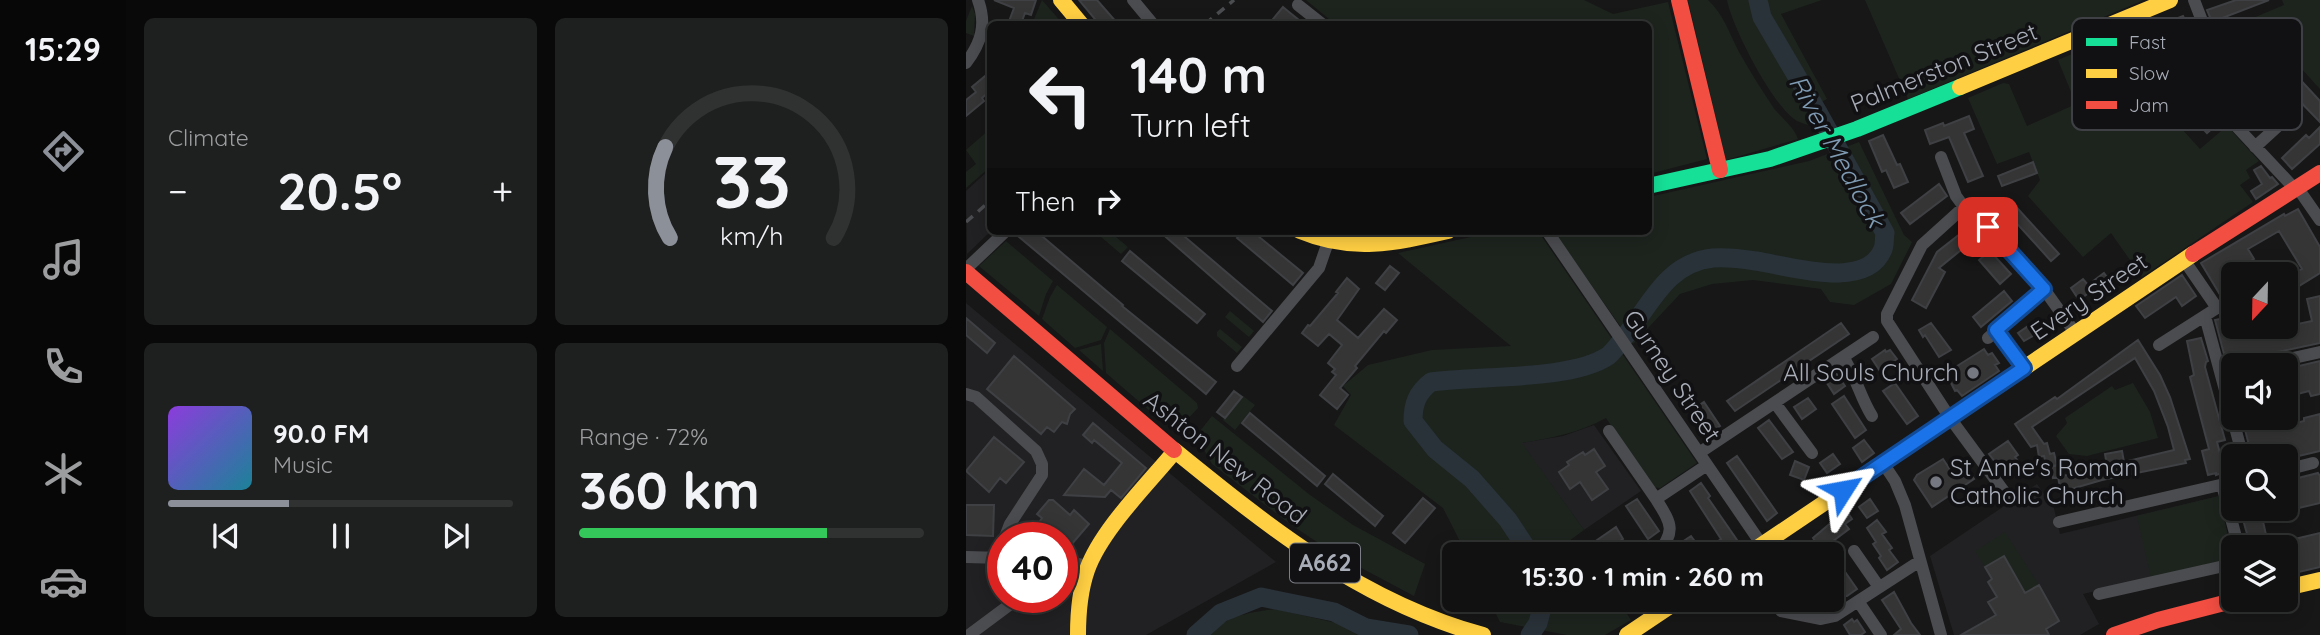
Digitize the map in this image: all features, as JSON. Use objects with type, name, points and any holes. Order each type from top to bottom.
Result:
[{"type":"street","points":[[966,63],[986,41],[978,0]]},
{"type":"street","points":[[1061,0],[1078,21]]},
{"type":"street","points":[[1133,0],[1150,21]]},
{"type":"street","points":[[1679,0],[1720,170]]},
{"type":"street","points":[[2194,0],[2201,18]]},
{"type":"street","name":"Palmerston Street","points":[[2128,18],[2162,2]]},
{"type":"street","points":[[1298,5],[1318,21]]},
{"type":"street","name":"Palmerston Street","points":[[1652,185],[1770,159],[1821,142],[2072,41]]},
{"type":"street","points":[[2239,130],[2296,188],[2320,220]]},
{"type":"street","points":[[2255,147],[2273,130]]},
{"type":"street","points":[[1941,157],[1956,196],[1964,207]]},
{"type":"street","name":"Every Street","points":[[1766,542],[2184,260],[2320,173]]},
{"type":"street","points":[[2011,501],[1950,418],[1887,321],[1887,314],[1922,245],[1964,207],[1969,206],[2044,289],[2076,334]]},
{"type":"street","points":[[966,271],[1002,235]]},
{"type":"street","points":[[1310,235],[1350,246],[1376,245],[1427,235]]},
{"type":"street","name":"Gurney Street","points":[[1550,235],[1760,542]]},
{"type":"street","points":[[1237,366],[1319,268],[1328,242]]},
{"type":"street","points":[[2160,345],[2217,308],[2184,260]]},
{"type":"street","name":"Ashton New Road","points":[[966,271],[1175,451],[1293,543],[1372,591],[1431,620],[1483,635]]},
{"type":"street","points":[[2024,368],[1992,334],[2044,289]]},
{"type":"street","points":[[2206,316],[2221,356]]},
{"type":"street","points":[[1699,453],[1873,337]]},
{"type":"street","points":[[2298,357],[2320,352]]},
{"type":"street","points":[[1843,357],[1855,375],[1862,400],[1872,416]]},
{"type":"street","points":[[966,394],[976,397],[1036,451],[1042,464],[1042,475],[1011,522]]},
{"type":"street","points":[[1775,403],[1812,453]]},
{"type":"street","points":[[1609,431],[1668,518],[1671,529],[1665,542]]},
{"type":"street","points":[[1079,635],[1079,613],[1088,566],[1118,522],[1175,451]]},
{"type":"street","points":[[1883,463],[1895,481],[1905,505],[1941,635]]},
{"type":"street","points":[[2298,467],[2312,463]]},
{"type":"street","points":[[1656,499],[1707,465]]},
{"type":"street","points":[[2059,522],[2221,484]]},
{"type":"street","points":[[1854,551],[1879,587]]},
{"type":"street","points":[[966,557],[987,558]]},
{"type":"street","points":[[1844,610],[1920,561]]},
{"type":"street","points":[[1078,564],[1088,566]]},
{"type":"street","points":[[2099,594],[2221,567]]},
{"type":"street","points":[[2298,585],[2320,580]]},
{"type":"street","points":[[1858,601],[1881,635]]},
{"type":"street","points":[[2114,635],[2158,620],[2221,604]]},
{"type":"street","points":[[1627,635],[1661,612]]},
{"type":"street","points":[[1786,612],[1821,619],[1841,612]]},
{"type":"street","points":[[969,635],[999,613]]},
{"type":"shaded area","points":[[1042,0],[1060,21],[1033,21]]},
{"type":"shaded area","points":[[1306,0],[1584,0],[1613,14],[1668,2],[1707,159],[1652,173],[1652,21],[1331,21]]},
{"type":"shaded area","points":[[1688,0],[1708,0],[1714,6],[1774,109],[1793,129],[1798,139],[1726,160]]},
{"type":"shaded area","points":[[1727,0],[1754,0],[1760,26],[1773,36],[1797,86],[1823,128],[1797,121],[1777,100],[1745,46]]},
{"type":"shaded area","points":[[1764,0],[1822,0],[1781,14],[1827,99],[1817,104],[1768,19]]},
{"type":"shaded area","points":[[1865,0],[2144,0],[2101,18],[2072,18],[2072,30],[1908,99]]},
{"type":"shaded area","points":[[2282,0],[2320,0],[2320,89],[2302,69],[2302,18],[2253,18],[2284,5]]},
{"type":"shaded area","points":[[972,6],[975,14],[974,36],[966,33],[966,21]]},
{"type":"shaded area","points":[[2072,54],[2072,94],[2058,60]]},
{"type":"shaded area","points":[[2003,83],[2009,84],[2027,126],[2072,106],[2072,130],[2183,130],[2200,149],[2222,130],[2231,130],[2259,161],[2246,170],[2250,178],[2240,185],[2253,202],[2142,277],[2111,233],[2083,257],[2028,196],[2040,180],[2029,152],[1997,164],[1968,98]]},
{"type":"shaded area","points":[[987,132],[987,170],[966,188],[966,172],[976,164],[966,150]]},
{"type":"shaded area","points":[[1859,142],[1904,235],[1912,242],[1891,284],[1854,305],[1830,302],[1821,289],[1753,280],[1712,284],[1680,294],[1633,344],[1556,235],[1652,235],[1652,196],[1809,161]]},
{"type":"shaded area","points":[[987,172],[987,235],[967,254],[966,191]]},
{"type":"shaded area","points":[[1099,235],[1114,235],[1128,247],[1121,254]]},
{"type":"shaded area","points":[[1480,235],[1541,235],[1697,463],[1660,488],[1652,487],[1606,418],[1575,431],[1522,443],[1584,530],[1570,542],[1460,542],[1443,508],[1334,425],[1351,395],[1343,386],[1368,365],[1432,350],[1511,346],[1398,253]]},
{"type":"shaded area","points":[[1006,241],[1053,281],[1039,316],[979,266]]},
{"type":"shaded area","points":[[1057,285],[1107,327],[1101,340],[1075,348],[1042,319]]},
{"type":"shaded area","points":[[966,303],[1276,562],[1146,635],[966,635]]},
{"type":"shaded area","points":[[1230,311],[1254,331],[1249,337],[1225,317]]},
{"type":"shaded area","points":[[1110,329],[1197,403],[1198,408],[1183,424],[1150,411],[1106,373],[1104,343]]},
{"type":"shaded area","points":[[1220,329],[1242,347],[1237,353],[1217,336]]},
{"type":"shaded area","points":[[1101,344],[1103,371],[1079,350]]},
{"type":"shaded area","points":[[2133,383],[2150,412],[2158,438],[2087,456],[2069,454],[2056,436],[2067,423],[2065,418],[2112,386],[2115,390]]},
{"type":"shaded area","points":[[1243,396],[1255,405],[1235,430],[1223,420]]},
{"type":"shaded area","points":[[1212,416],[1310,495],[1353,525],[1425,564],[1414,596],[1335,554],[1290,524],[1212,464],[1196,436]]},
{"type":"shaded area","points":[[1594,425],[1641,491],[1584,530],[1521,443],[1563,436]]},
{"type":"shaded area","points":[[2037,484],[2047,498],[2051,496],[2060,534],[2219,496],[2221,521],[2225,521],[2228,535],[2221,535],[2221,562],[2083,594],[2099,624],[2080,635],[1954,635],[1930,556]]},
{"type":"shaded area","points":[[2219,496],[2221,521],[2225,521],[2228,535],[2221,535],[2221,562],[2151,578],[2137,516]]},
{"type":"shaded area","points":[[2005,532],[2039,585],[2025,593],[2004,556],[1985,567],[1975,551]]},
{"type":"shaded area","points":[[1276,609],[1336,623],[1365,635],[1207,635],[1222,623],[1239,616]]},
{"type":"shaded area","points":[[1495,612],[1626,612],[1631,620],[1605,635],[1567,635],[1500,622]]},
{"type":"building","points":[[994,0],[1036,0],[1031,15],[1025,13],[1022,21],[1009,21],[1014,8]]},
{"type":"building","points":[[1079,0],[1097,0],[1115,21],[1096,21]]},
{"type":"building","points":[[2236,0],[2269,0],[2222,18],[2210,18],[2207,10]]},
{"type":"building","points":[[1283,7],[1300,21],[1276,21],[1273,19]]},
{"type":"building","points":[[987,74],[987,94],[982,98],[984,101],[966,116],[966,100],[976,92],[972,87]]},
{"type":"building","points":[[2302,82],[2320,101],[2320,122],[2302,104]]},
{"type":"building","points":[[1969,116],[1974,129],[1964,133],[1983,176],[1968,182],[1949,137],[1930,144],[1925,130]]},
{"type":"building","points":[[2320,127],[2320,144],[2292,169],[2282,158],[2306,135],[2309,138]]},
{"type":"building","points":[[1883,135],[1908,182],[1894,188],[1886,170],[1882,172],[1869,141]]},
{"type":"building","points":[[2033,162],[2037,173],[2002,186],[1998,176]]},
{"type":"building","points":[[2261,166],[2278,184],[2256,199],[2251,191],[2262,184],[2254,170]]},
{"type":"building","points":[[1939,184],[1947,196],[1910,224],[1901,213]]},
{"type":"building","points":[[2009,199],[2059,254],[2051,261],[2001,206]]},
{"type":"building","points":[[2298,209],[2320,247],[2320,273],[2298,287],[2298,271],[2302,269],[2279,231],[2248,249],[2254,259],[2249,262],[2221,262],[2221,296],[2201,263],[2284,214],[2285,216]]},
{"type":"building","points":[[1969,227],[1977,237],[1939,268],[1945,272],[1926,308],[1912,300],[1937,252]]},
{"type":"building","points":[[1041,235],[1122,306],[1216,382],[1206,394],[1018,236]]},
{"type":"building","points":[[1164,235],[1183,235],[1272,311],[1263,322]]},
{"type":"building","points":[[1257,235],[1303,273],[1293,285],[1237,238]]},
{"type":"building","points":[[1130,251],[1205,314],[1197,323],[1122,261]]},
{"type":"building","points":[[1990,251],[2011,274],[2000,284],[1979,260]]},
{"type":"building","points":[[1390,266],[1399,273],[1385,290],[1376,283]]},
{"type":"building","points":[[2104,273],[2113,285],[2095,299],[2090,292],[2079,300],[2071,288],[2083,279],[2088,285]]},
{"type":"building","points":[[2182,275],[2196,296],[2182,306],[2176,297],[2145,318],[2136,306]]},
{"type":"building","points":[[1347,278],[1359,289],[1337,320],[1358,338],[1384,309],[1397,320],[1386,333],[1384,331],[1340,388],[1348,395],[1337,409],[1320,395],[1336,375],[1332,372],[1335,369],[1328,363],[1342,345],[1329,334],[1318,346],[1302,333],[1338,293],[1336,292]]},
{"type":"building","points":[[2004,291],[2012,301],[1981,327],[1973,317]]},
{"type":"building","points":[[2320,296],[2320,343],[2274,353],[2224,353],[2215,320],[2221,319],[2221,340],[2298,340],[2298,324],[2312,321],[2307,299]]},
{"type":"building","points":[[966,318],[995,343],[987,353],[966,335]]},
{"type":"building","points":[[2034,322],[2040,332],[2024,341],[2018,333]]},
{"type":"building","points":[[1841,323],[1849,334],[1735,411],[1727,401]]},
{"type":"building","points":[[1931,323],[1951,350],[1939,357],[1919,330]]},
{"type":"building","points":[[2201,338],[2208,361],[2205,367],[2225,440],[2217,442],[2221,473],[2216,475],[2208,475],[2202,451],[2209,449],[2190,377],[2194,375],[2187,341]]},
{"type":"building","points":[[2138,340],[2170,397],[2190,459],[2185,460],[2186,463],[2102,480],[2061,492],[2058,477],[2107,466],[2105,454],[2122,451],[2124,462],[2174,450],[2154,391],[2135,358],[2032,427],[2044,444],[2047,443],[2050,454],[2054,453],[2057,465],[2047,467],[2044,456],[2039,457],[2037,445],[2031,447],[2015,424],[2055,397],[2057,399]]},
{"type":"building","name":"All Souls Church","points":[[1984,349],[1988,355],[1992,353],[1999,363],[1995,365],[1999,371],[1962,396],[1955,391],[1946,373]]},
{"type":"building","points":[[1885,350],[1890,350],[1897,359],[1880,371],[1872,359]]},
{"type":"building","points":[[1014,356],[1075,409],[1067,424],[1062,422],[1054,432],[1047,427],[1041,434],[987,389]]},
{"type":"building","points":[[2320,361],[2320,394],[2311,396],[2309,391],[2298,394],[2298,366]]},
{"type":"building","points":[[1836,373],[1845,386],[1834,394],[1825,380]]},
{"type":"building","points":[[1895,383],[1918,416],[1907,424],[1883,391]]},
{"type":"building","points":[[1234,391],[1242,397],[1225,418],[1217,412]]},
{"type":"building","points":[[1844,396],[1866,430],[1855,438],[1832,404]]},
{"type":"building","points":[[1808,398],[1816,409],[1802,419],[1794,407]]},
{"type":"building","points":[[1704,402],[1720,426],[1708,434],[1692,410]]},
{"type":"building","points":[[1250,413],[1325,476],[1317,486],[1242,423]]},
{"type":"building","points":[[2320,414],[2320,451],[2298,456],[2298,444],[2249,444],[2245,430],[2298,430],[2298,422],[2304,421],[2304,418]]},
{"type":"building","points":[[1769,420],[1793,452],[1782,459],[1758,428]]},
{"type":"building","points":[[1093,423],[1146,468],[1121,498],[1111,490],[1105,497],[1064,495],[1084,469],[1104,485],[1122,463],[1094,440],[1092,443],[1083,435]]},
{"type":"building","points":[[994,437],[1024,462],[1006,483],[1000,478],[989,492],[966,471]]},
{"type":"building","points":[[1864,440],[1874,453],[1862,462],[1853,448]]},
{"type":"building","points":[[2008,441],[2018,455],[2015,457],[2018,461],[2008,468],[2004,463],[1999,467],[1989,454]]},
{"type":"building","points":[[1594,449],[1605,466],[1596,472],[1608,489],[1592,500],[1580,482],[1570,489],[1559,472],[1569,465],[1567,462]]},
{"type":"building","points":[[1833,454],[1840,464],[1827,473],[1820,463]]},
{"type":"building","points":[[1737,456],[1777,513],[1767,521],[1727,463]]},
{"type":"building","name":"St Anne's Roman Catholic Church","points":[[1943,459],[1951,471],[1963,463],[1974,479],[1932,507],[1914,480],[1917,475]]},
{"type":"building","points":[[1795,461],[1809,467],[1804,480],[1790,475]]},
{"type":"building","points":[[2061,464],[2064,476],[2053,478],[2051,467]]},
{"type":"building","points":[[2318,473],[2320,503],[2298,508],[2298,478]]},
{"type":"building","points":[[1333,474],[1383,516],[1375,526],[1325,484]]},
{"type":"building","points":[[1701,483],[1737,540],[1717,542],[1721,539],[1690,491]]},
{"type":"building","points":[[1423,498],[1435,508],[1405,543],[1393,533]]},
{"type":"building","points":[[1637,499],[1659,531],[1648,539],[1626,506]]},
{"type":"building","points":[[1870,499],[1878,511],[1867,518],[1859,507]]},
{"type":"building","points":[[1049,500],[1053,500],[1070,515],[1074,510],[1089,524],[1078,537],[1078,522],[1039,522],[1042,518],[1037,514]]},
{"type":"building","points":[[966,505],[994,505],[993,522],[987,522],[987,536],[966,535]]},
{"type":"building","points":[[1846,510],[1852,519],[1845,524],[1849,529],[1832,542],[1816,542],[1813,538]]},
{"type":"building","points":[[1877,520],[1886,532],[1882,534],[1892,548],[1889,550],[1898,562],[1887,570],[1873,544],[1876,542],[1867,528]]},
{"type":"building","points":[[2243,521],[2263,521],[2266,535],[2247,535]]},
{"type":"building","points":[[1616,527],[1623,539],[1618,542],[1594,542]]},
{"type":"building","points":[[2320,533],[2320,567],[2298,572],[2298,538]]},
{"type":"building","points":[[1691,536],[1695,542],[1682,542]]},
{"type":"building","points":[[2004,556],[2025,593],[2039,585],[2059,621],[2046,629],[2049,635],[1961,635],[1996,615],[1988,602],[1997,597],[1988,582],[1992,579],[1985,567]]},
{"type":"building","points":[[1844,570],[1857,589],[1844,596]]},
{"type":"building","points":[[1894,592],[1920,635],[1894,635],[1901,629],[1882,600]]},
{"type":"building","points":[[1852,619],[1854,622],[1857,620],[1865,632],[1861,635],[1850,635],[1844,625]]},
{"type":"waterway","name":"River Medlock","points":[[1522,542],[1508,520],[1472,479],[1435,449],[1413,421],[1417,399],[1426,386],[1431,382],[1523,376],[1571,370],[1591,364],[1612,353],[1670,277],[1696,262],[1713,258],[1735,258],[1826,273],[1844,273],[1874,262],[1883,249],[1885,233],[1762,17],[1758,0]]},
{"type":"waterway","name":"River Medlock","points":[[1196,635],[1221,613],[1261,597],[1334,612],[1366,628],[1409,635]]},
{"type":"waterway","name":"River Medlock","points":[[1530,635],[1538,623],[1541,612]]},
{"type":"railway","points":[[1209,21],[1234,0]]},
{"type":"railway","points":[[966,222],[987,204]]},
{"type":"traffic: fast","points":[[1652,185],[1770,159],[1857,129],[1960,87]]},
{"type":"traffic: slow","points":[[1061,0],[1078,21]]},
{"type":"traffic: slow","points":[[2127,18],[2170,0]]},
{"type":"traffic: slow","points":[[1960,87],[2072,41]]},
{"type":"traffic: slow","points":[[1311,235],[1356,244],[1392,242],[1429,235]]},
{"type":"traffic: slow","points":[[1766,542],[2193,254]]},
{"type":"traffic: slow","points":[[1174,450],[1282,534],[1357,583],[1439,621],[1483,635]]},
{"type":"traffic: slow","points":[[1078,635],[1083,586],[1094,555],[1114,523],[1175,451]]},
{"type":"traffic: slow","points":[[2298,585],[2320,580]]},
{"type":"traffic: slow","points":[[1627,635],[1661,612]]},
{"type":"traffic: jam","points":[[1679,0],[1720,170]]},
{"type":"traffic: jam","points":[[2193,254],[2320,173]]},
{"type":"traffic: jam","points":[[966,272],[1174,450]]},
{"type":"traffic: jam","points":[[2114,635],[2158,620],[2221,604]]},
{"type":"place","name":"All Souls Church","points":[[1973,373]]},
{"type":"place","name":"St Anne's Roman Catholic Church","points":[[1936,482]]},
{"type":"route","points":[[1843,490],[2024,368],[1996,330],[2044,289],[1988,227]]}]
